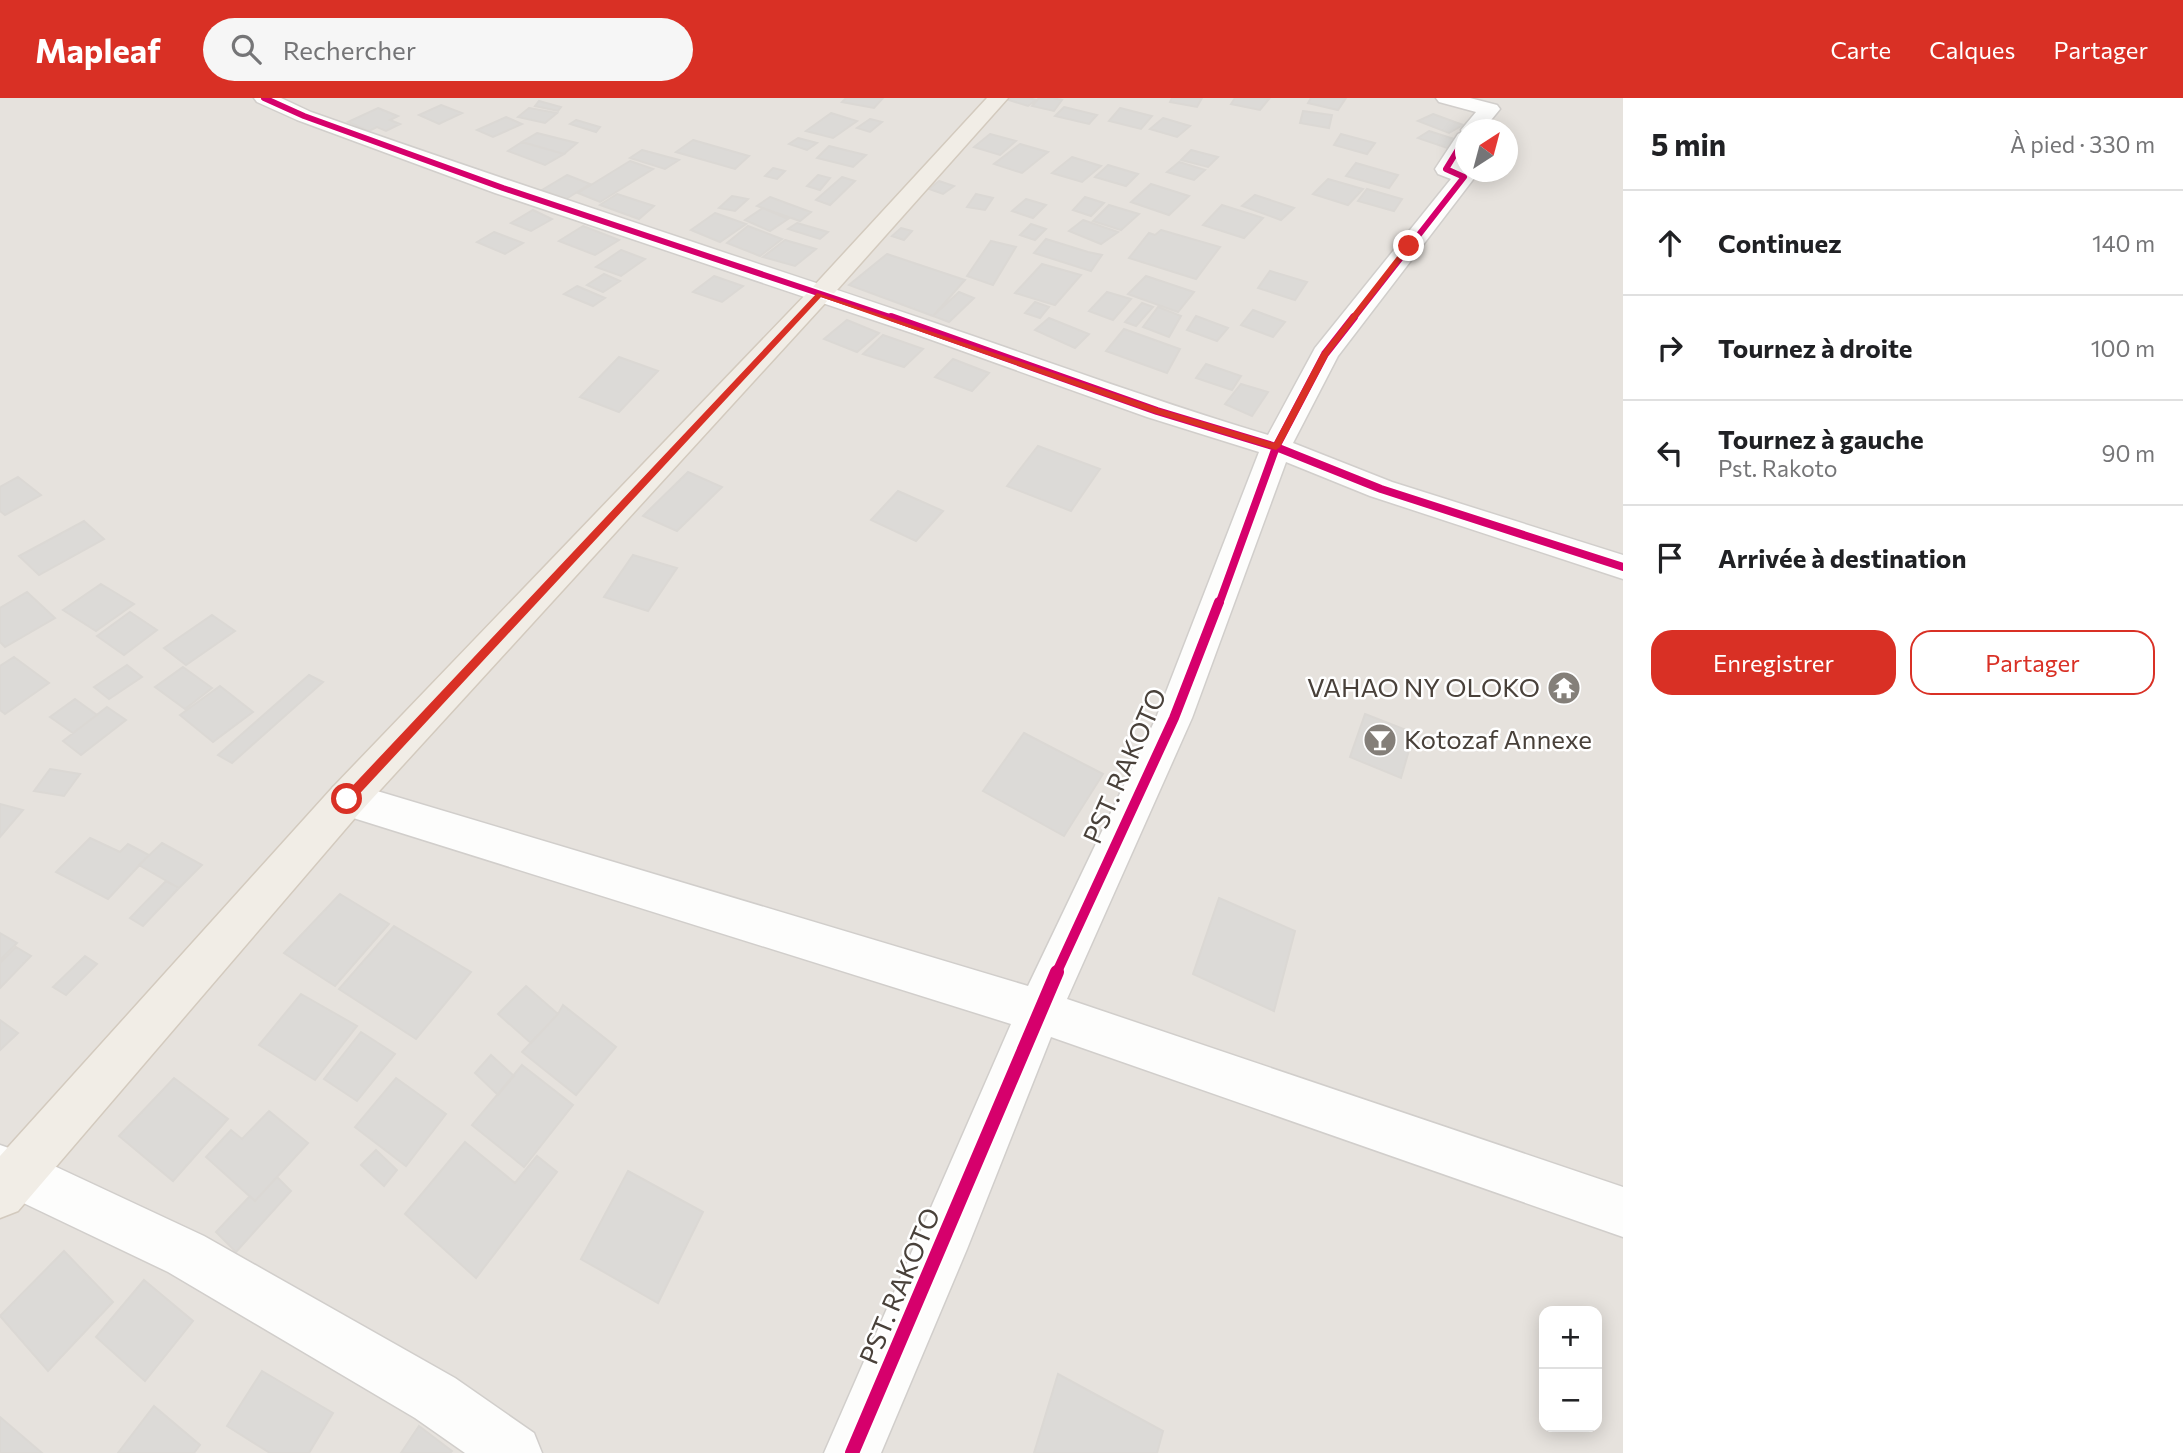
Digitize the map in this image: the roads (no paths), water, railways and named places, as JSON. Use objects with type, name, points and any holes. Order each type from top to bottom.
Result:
[{"type":"main road","points":[[6,1179],[347,799],[820,294],[998,98]]},
{"type":"street","points":[[264,98],[303,116],[503,188],[1157,411],[1276,447],[1381,489],[1623,567]]},
{"type":"street","points":[[1446,98],[1490,109],[1481,119]]},
{"type":"street","name":"PST. RAKOTO","points":[[1455,154],[1446,169],[1455,173]]},
{"type":"street","name":"PST. RAKOTO","points":[[852,1453],[941,1249],[1038,1011],[1174,718],[1238,554],[1276,447],[1325,354],[1460,182]]},
{"type":"street","points":[[347,799],[1038,1011],[1623,1212]]},
{"type":"street","points":[[6,1179],[186,1254],[435,1398],[514,1453]]},
{"type":"place","name":"VAHAO NY OLOKO","points":[[1564,688]]},
{"type":"place","name":"Kotozaf Annexe","points":[[1380,740]]}]
